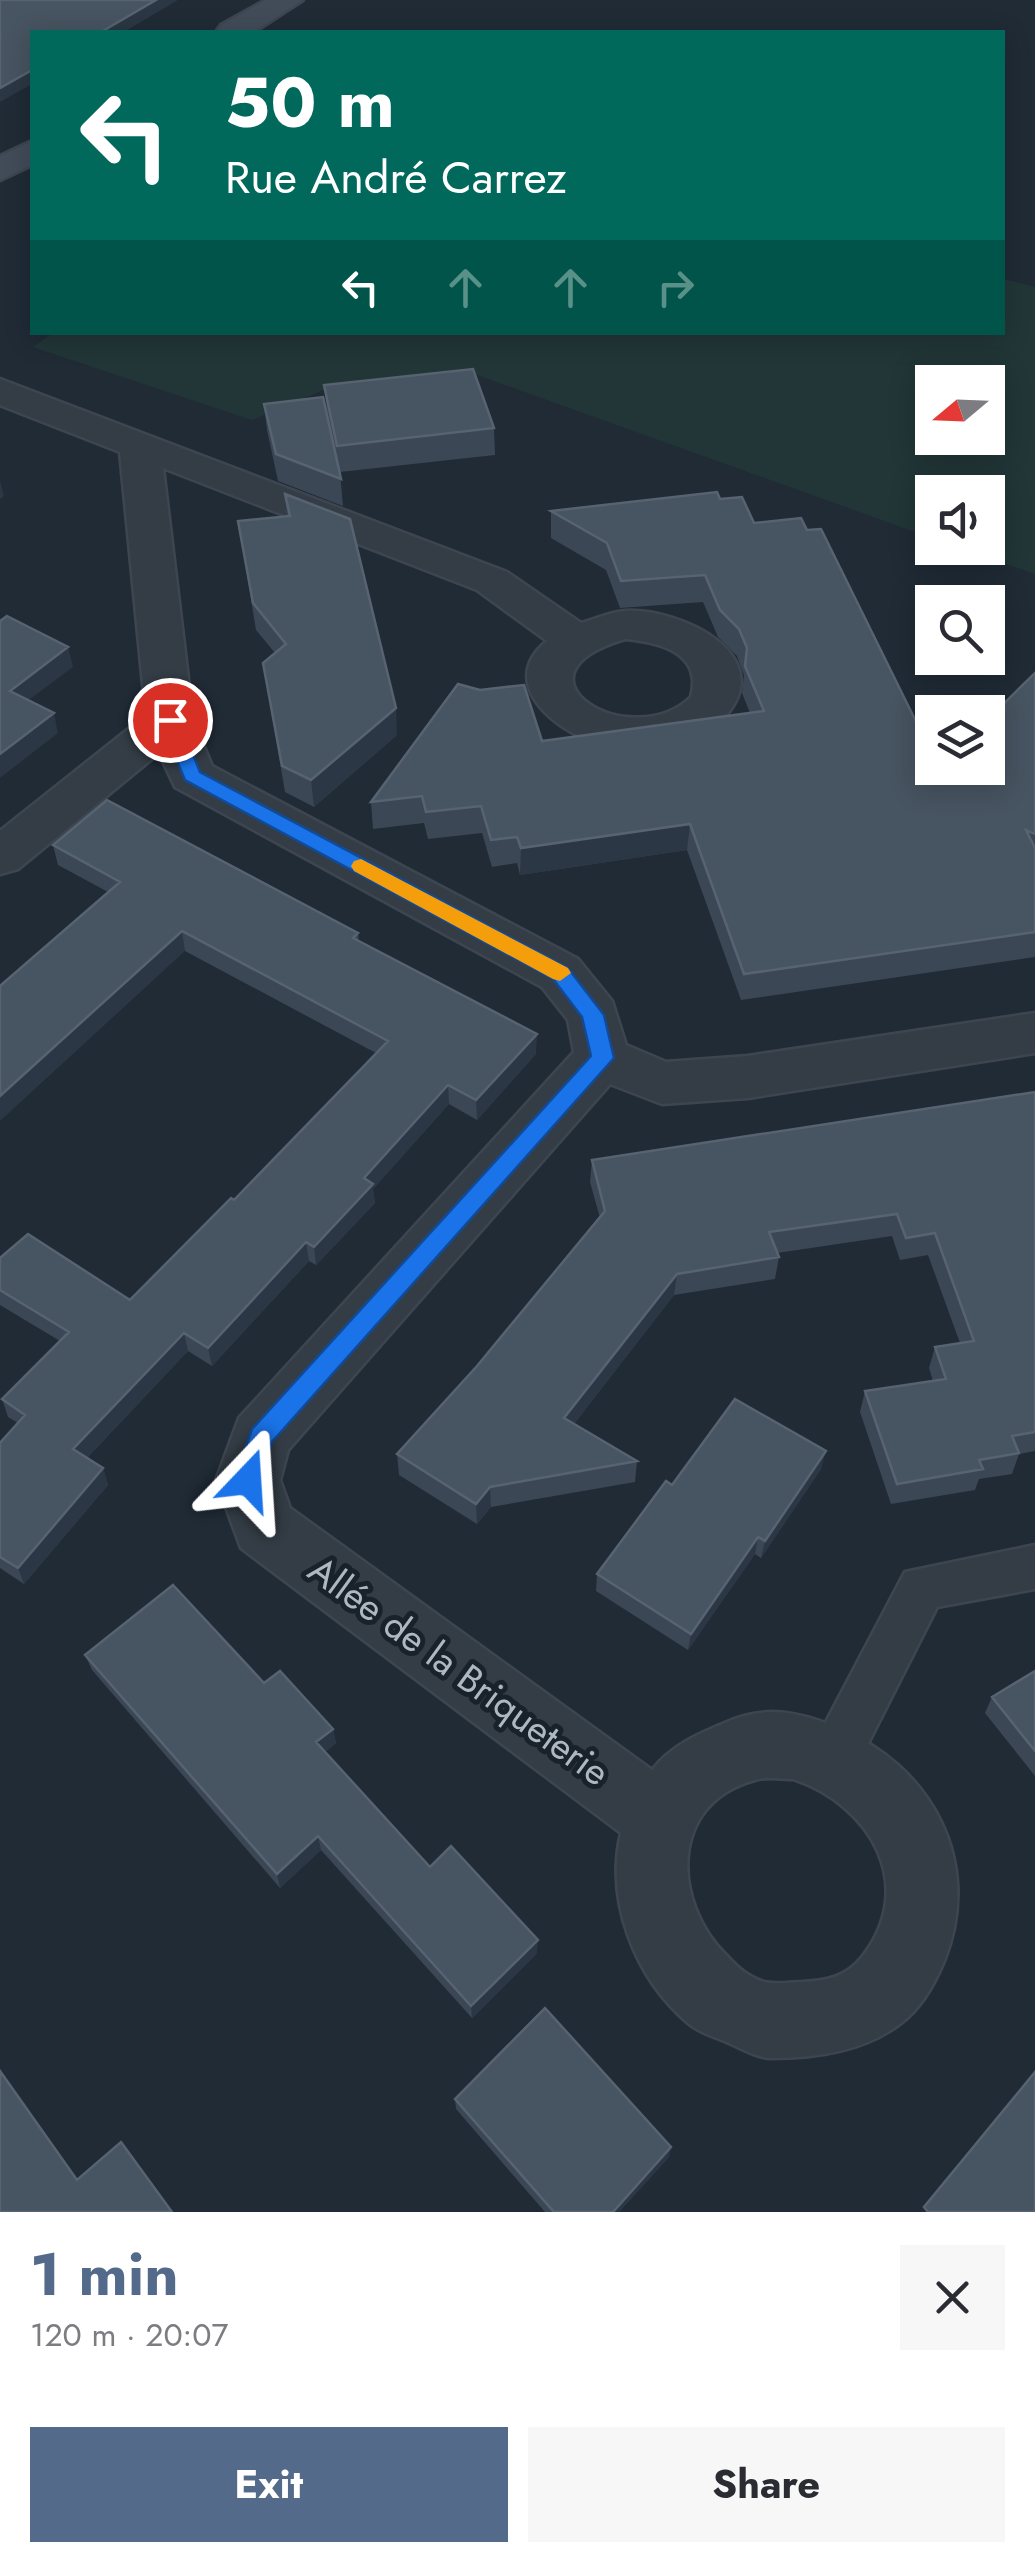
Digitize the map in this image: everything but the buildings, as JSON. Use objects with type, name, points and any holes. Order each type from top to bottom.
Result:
[{"type":"street","points":[[236,30],[288,0]]},
{"type":"street","points":[[0,170],[30,152]]},
{"type":"street","points":[[0,392],[492,581],[574,638]]},
{"type":"street","points":[[140,447],[170,720],[192,776],[560,973],[593,1015],[602,1058],[662,1083],[748,1077],[1035,1033]]},
{"type":"street","points":[[0,857],[170,720]]},
{"type":"street","name":"Allée de la Briqueterie","points":[[602,1058],[261,1437],[248,1480],[264,1527],[659,1818]]},
{"type":"street","points":[[793,1745],[834,1758],[870,1782],[899,1816],[918,1857],[923,1901],[913,1945],[888,1985],[851,2012],[804,2024],[755,2018],[710,1994],[674,1957],[654,1912],[647,1864],[659,1818],[680,1784],[712,1760],[738,1750],[793,1745]]},
{"type":"lane","points":[[834,1758],[922,1588],[1035,1567]]},
{"type":"green space","points":[[1005,280],[1035,287],[1035,574],[1005,564],[1005,475],[915,475],[915,532],[472,373],[337,384],[252,420],[33,347],[50,335],[1005,335]]},
{"type":"slow traffic","points":[[361,866],[560,973]]},
{"type":"route","points":[[170,720],[192,776],[560,973],[593,1015],[602,1058],[261,1437],[248,1480]]}]
